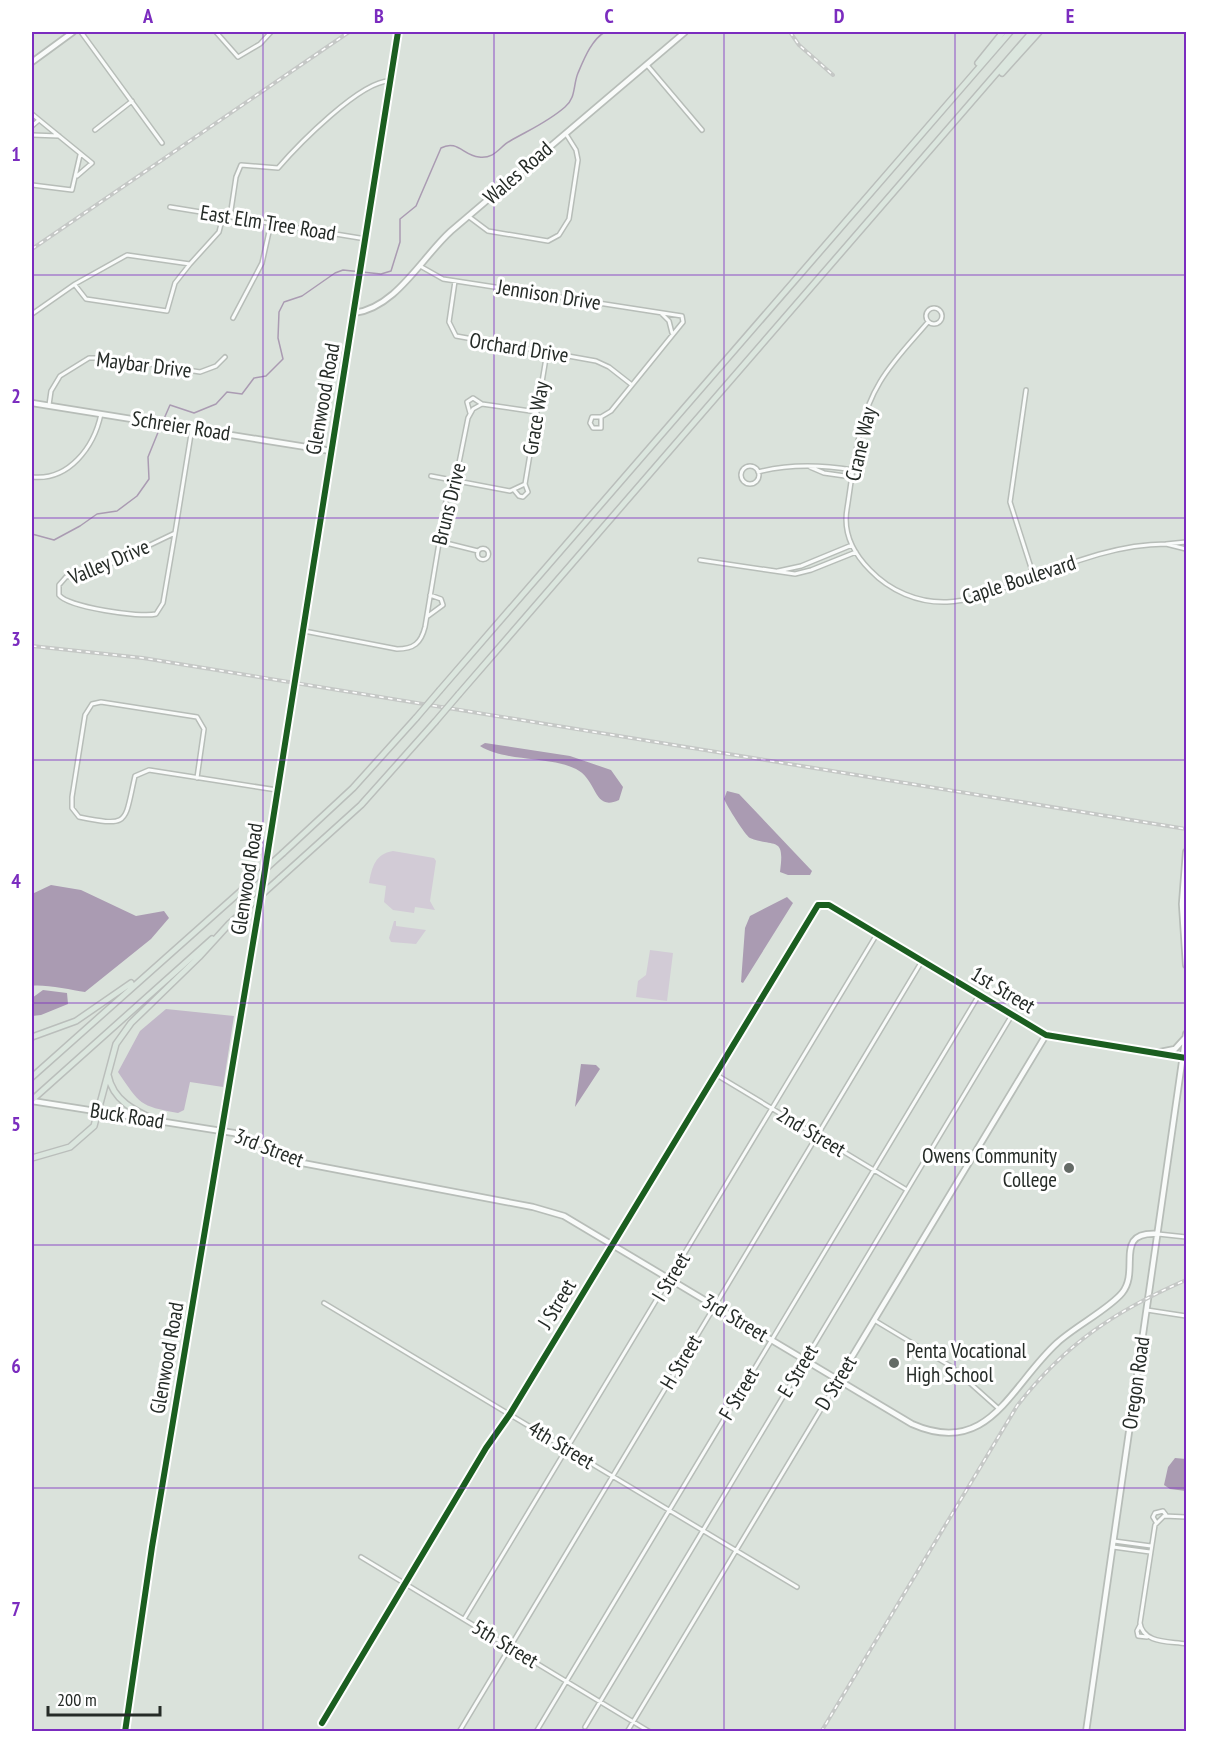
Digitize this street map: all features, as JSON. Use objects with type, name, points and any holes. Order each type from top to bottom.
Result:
[{"type":"highway","points":[[972,74],[981,58],[1003,32]]},
{"type":"highway","points":[[32,1077],[147,972],[283,854],[353,788],[1010,32]]},
{"type":"highway","points":[[32,1100],[361,805],[1032,32]]},
{"type":"highway","points":[[993,79],[1003,72],[1039,32]]},
{"type":"highway","points":[[32,1158],[70,1147],[94,1126],[108,1068],[117,1044],[131,1023],[200,957],[230,923]]},
{"type":"highway","points":[[32,1036],[76,1021],[147,972]]},
{"type":"highway","points":[[108,1068],[110,1083],[125,1104],[157,1120]]},
{"type":"street","points":[[32,62],[73,32]]},
{"type":"street","points":[[81,32],[162,143]]},
{"type":"street","points":[[216,32],[238,57],[260,44],[271,32]]},
{"type":"street","name":"Glenwood Road","points":[[125,1731],[153,1540],[222,1131],[398,32]]},
{"type":"street","name":"Wales Road","points":[[354,313],[367,310],[390,298],[418,264],[468,216],[685,32]]},
{"type":"street","points":[[646,64],[702,130]]},
{"type":"street","points":[[230,217],[237,171],[241,165],[278,168],[316,126],[375,86],[390,81]]},
{"type":"street","points":[[95,130],[132,101]]},
{"type":"street","points":[[32,114],[92,163],[77,176]]},
{"type":"street","points":[[32,126],[39,120]]},
{"type":"street","points":[[468,216],[488,231],[548,241],[559,236],[568,219],[578,160],[576,150],[565,133]]},
{"type":"street","points":[[32,135],[58,136]]},
{"type":"street","points":[[32,185],[69,191],[74,188],[80,154]]},
{"type":"street","name":"East Elm Tree Road","points":[[170,207],[366,239]]},
{"type":"street","points":[[75,284],[86,299],[167,311],[175,283],[219,232],[223,216]]},
{"type":"street","points":[[233,318],[262,263],[271,223]]},
{"type":"street","points":[[32,314],[75,284],[131,254],[190,264]]},
{"type":"street","name":"Jennison Drive","points":[[418,264],[433,275],[455,281],[683,317],[672,336]]},
{"type":"street","name":"Orchard Drive","points":[[455,281],[449,322],[456,336],[596,361],[609,367],[632,385]]},
{"type":"street","name":"Crane Way","points":[[931,308],[939,309],[942,314],[940,320],[934,324],[928,322],[926,312],[931,308]]},
{"type":"street","points":[[601,417],[602,428],[593,428],[590,423],[592,417],[601,417],[611,411],[672,336],[669,321],[660,312]]},
{"type":"street","name":"Crane Way","points":[[854,548],[846,524],[860,430],[871,398],[892,365],[928,322]]},
{"type":"street","name":"Grace Way","points":[[525,484],[547,352]]},
{"type":"street","name":"Maybar Drive","points":[[48,405],[51,391],[60,376],[89,358],[112,358],[200,372],[216,366],[225,357]]},
{"type":"street","points":[[1026,390],[1010,502],[1034,577]]},
{"type":"street","points":[[482,404],[470,413],[466,405],[468,399],[476,398],[482,404],[537,412]]},
{"type":"street","name":"Schreier Road","points":[[32,403],[331,451]]},
{"type":"street","name":"Bruns Drive","points":[[302,630],[403,649],[420,641],[438,541],[470,413]]},
{"type":"street","points":[[32,477],[53,475],[82,456],[93,439],[101,414]]},
{"type":"street","name":"Valley Drive","points":[[175,532],[100,569],[66,577],[59,585],[59,595],[65,601],[79,605],[141,615],[156,614],[163,603],[175,532],[192,428]]},
{"type":"street","points":[[747,466],[755,468],[758,472],[758,479],[751,484],[745,483],[741,477],[742,470],[747,466]]},
{"type":"street","points":[[758,472],[779,468],[824,466],[853,470]]},
{"type":"street","points":[[810,467],[824,473],[852,477]]},
{"type":"street","points":[[431,476],[514,490],[525,484],[528,492],[523,497],[516,495],[514,490]]},
{"type":"street","points":[[438,541],[478,551]]},
{"type":"street","name":"Caple Boulevard","points":[[854,548],[874,574],[890,586],[907,595],[929,601],[968,599],[1121,548],[1186,542]]},
{"type":"street","name":"Caple Boulevard","points":[[1166,544],[1186,549]]},
{"type":"street","points":[[773,571],[801,566],[854,548]]},
{"type":"street","points":[[700,560],[773,571],[803,572],[854,548]]},
{"type":"street","name":"Bruns Drive","points":[[426,617],[443,606],[441,599],[430,595]]},
{"type":"street","points":[[197,778],[204,729],[197,717],[101,702],[92,704],[85,715],[72,808],[79,817],[111,823],[121,821],[127,814],[135,776],[149,770],[197,778],[277,790]]},
{"type":"street","points":[[1186,853],[1182,904],[1186,965]]},
{"type":"street","name":"1st Street","points":[[821,903],[829,905],[1046,1035],[1185,1057]]},
{"type":"street","name":"J Street","points":[[322,1723],[486,1448],[510,1414],[811,914],[821,903]]},
{"type":"street","name":"I Street","points":[[464,1619],[877,934]]},
{"type":"street","name":"H Street","points":[[459,1731],[922,961]]},
{"type":"street","name":"F Street","points":[[536,1731],[979,995]]},
{"type":"street","name":"E Street","points":[[585,1726],[1012,1015]]},
{"type":"street","name":"D Street","points":[[627,1731],[1046,1035]]},
{"type":"street","points":[[1156,1053],[1175,1049],[1186,1035]]},
{"type":"street","name":"Oregon Road","points":[[1086,1731],[1185,1057],[1186,1035]]},
{"type":"street","name":"2nd Street","points":[[715,1074],[907,1190]]},
{"type":"street","name":"Buck Road","points":[[32,1100],[222,1131]]},
{"type":"street","name":"3rd Street","points":[[222,1131],[248,1137],[273,1153],[297,1162],[556,1212],[912,1424],[933,1431],[969,1429],[990,1419],[1000,1410],[1026,1375],[1052,1348],[1121,1295],[1130,1277],[1129,1250],[1133,1241],[1142,1234],[1158,1234]]},
{"type":"street","points":[[1158,1234],[1181,1237],[1186,1235]]},
{"type":"street","name":"4th Street","points":[[324,1303],[797,1587]]},
{"type":"street","points":[[1147,1310],[1186,1316]]},
{"type":"street","points":[[874,1320],[958,1371],[1000,1410]]},
{"type":"street","points":[[1186,1517],[1166,1515],[1163,1511],[1155,1513],[1153,1517],[1156,1522],[1140,1625],[1148,1637],[1186,1644]]},
{"type":"street","points":[[1156,1522],[1166,1515]]},
{"type":"street","points":[[1113,1544],[1151,1546]]},
{"type":"street","points":[[1113,1544],[1150,1552]]},
{"type":"street","name":"5th Street","points":[[361,1557],[650,1731]]},
{"type":"shaded area","points":[[485,743],[570,756],[611,770],[623,787],[619,800],[611,803],[604,802],[583,774],[576,769],[554,762],[502,755],[480,746]]},
{"type":"shaded area","points":[[727,791],[739,794],[812,871],[810,875],[788,875],[780,872],[781,852],[779,848],[748,836],[724,799]]},
{"type":"shaded area","points":[[393,851],[434,858],[436,861],[430,901],[435,910],[415,907],[414,913],[393,910],[384,902],[386,886],[369,883],[378,858]]},
{"type":"shaded area","points":[[51,885],[81,890],[136,916],[164,911],[169,918],[151,939],[85,992],[50,986],[32,986],[32,894]]},
{"type":"shaded area","points":[[787,897],[793,903],[743,983],[741,982],[745,928],[750,916]]},
{"type":"shaded area","points":[[394,921],[396,921],[396,926],[426,930],[416,944],[391,942],[389,938]]},
{"type":"shaded area","points":[[650,950],[673,953],[667,1001],[636,997],[638,981],[646,975]]},
{"type":"shaded area","points":[[43,990],[67,993],[68,1004],[41,1015],[32,1016],[32,998]]},
{"type":"shaded area","points":[[166,1009],[234,1016],[223,1087],[190,1082],[184,1110],[178,1113],[155,1108],[142,1102],[118,1072],[140,1031]]},
{"type":"shaded area","points":[[581,1064],[596,1065],[600,1069],[575,1107]]},
{"type":"shaded area","points":[[1175,1458],[1186,1459],[1186,1491],[1170,1489],[1164,1485],[1168,1467]]},
{"type":"waterway","points":[[163,421],[170,405],[194,413],[216,404],[227,392],[242,394],[254,378],[266,376],[283,359],[278,338],[279,312],[284,302],[302,296],[343,270],[381,274],[391,271],[400,242],[400,219],[416,206],[441,148],[452,145],[474,156],[489,156],[506,143],[552,117],[571,100],[576,78],[586,56],[592,44],[605,32]]},
{"type":"waterway","points":[[32,534],[54,540],[97,514],[117,511],[137,496],[149,479],[148,457],[161,425]]},
{"type":"railway","points":[[32,249],[349,32]]},
{"type":"railway","points":[[790,32],[799,45],[833,75]]},
{"type":"railway","points":[[32,646],[143,658],[1186,829]]},
{"type":"railway","points":[[821,1732],[1017,1406],[1054,1365],[1093,1331],[1136,1304],[1186,1280]]},
{"type":"cycle path","points":[[125,1732],[152,1547],[261,895],[398,32]]},
{"type":"cycle path","points":[[322,1723],[486,1448],[510,1414],[818,905],[829,905],[1046,1035],[1186,1058]]},
{"type":"place","name":"Owens Community College","points":[[1069,1168]]},
{"type":"place","name":"Penta Vocational High School","points":[[894,1363]]}]
